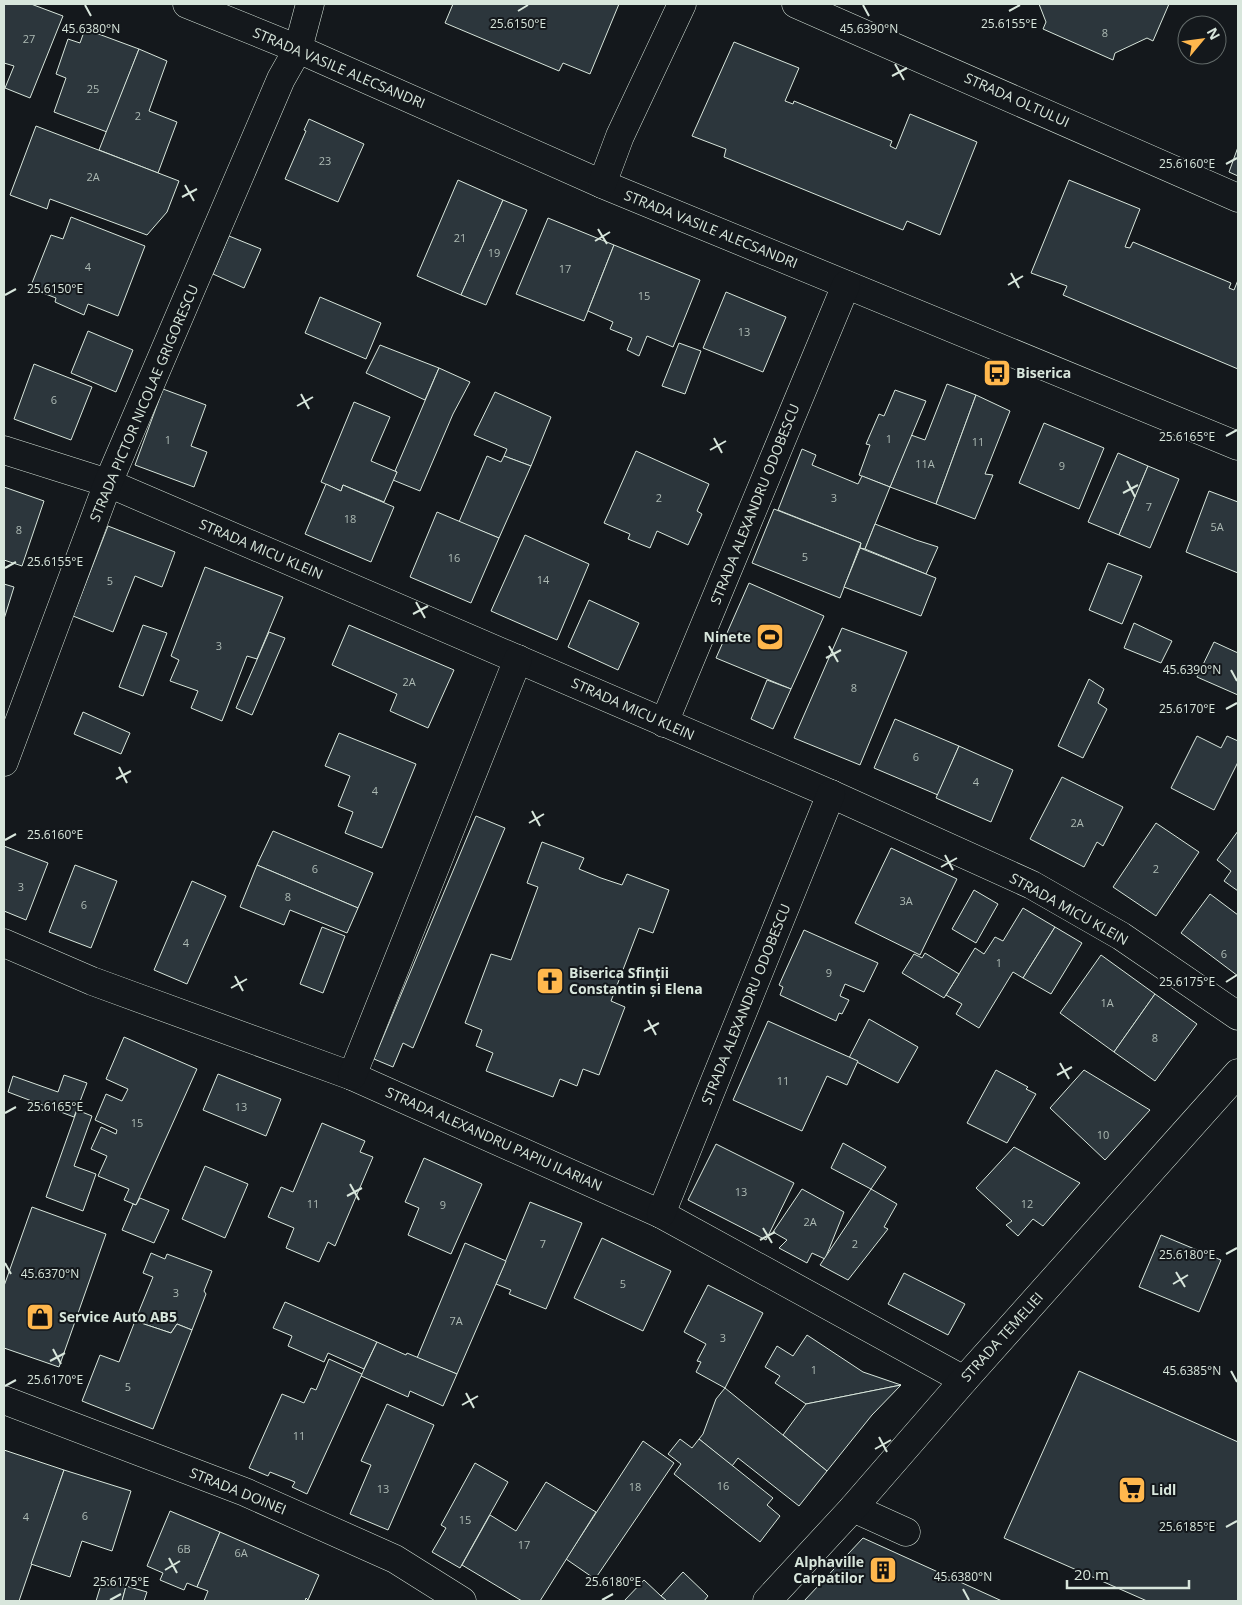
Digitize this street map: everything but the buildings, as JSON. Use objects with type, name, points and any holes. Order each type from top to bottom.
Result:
[{"type":"street","name":"STRADA VASILE ALECSANDRI","points":[[186,4],[298,49],[602,184],[1238,446]]},
{"type":"street","name":"STRADA PICTOR NICOLAE GRIGORESCU","points":[[4,762],[108,483],[281,79],[298,49],[310,4]]},
{"type":"street","points":[[602,184],[620,136],[682,4]]},
{"type":"street","name":"STRADA OLTULUI","points":[[796,4],[1238,198]]},
{"type":"street","name":"STRADA ALEXANDRU ODOBESCU","points":[[664,723],[846,285]]},
{"type":"street","name":"STRADA MICU KLEIN","points":[[4,450],[108,483],[831,794],[1032,885],[1121,936],[1238,1016]]},
{"type":"street","points":[[352,1076],[518,659]]},
{"type":"street","name":"STRADA ALEXANDRU ODOBESCU","points":[[661,1214],[831,794]]},
{"type":"street","name":"STRADA ALEXANDRU PAPIU ILARIAN","points":[[4,943],[92,981],[352,1076],[661,1214],[964,1380]]},
{"type":"street","name":"STRADA TEMELIEI","points":[[767,1601],[853,1508],[964,1380],[1238,1073]]},
{"type":"street","name":"STRADA DOINEI","points":[[4,1400],[246,1492],[395,1559],[462,1601]]},
{"type":"street","points":[[853,1508],[906,1532]]},
{"type":"place","name":"Biserica","points":[[997,373]]},
{"type":"place","name":"Ninete","points":[[770,637]]},
{"type":"place","name":"Biserica Sfinții Constantin și Elena","points":[[550,981]]},
{"type":"place","name":"Service Auto AB5","points":[[40,1317]]},
{"type":"place","name":"Lidl","points":[[1132,1490]]},
{"type":"place","name":"Alphaville Carpatilor","points":[[883,1570]]}]
